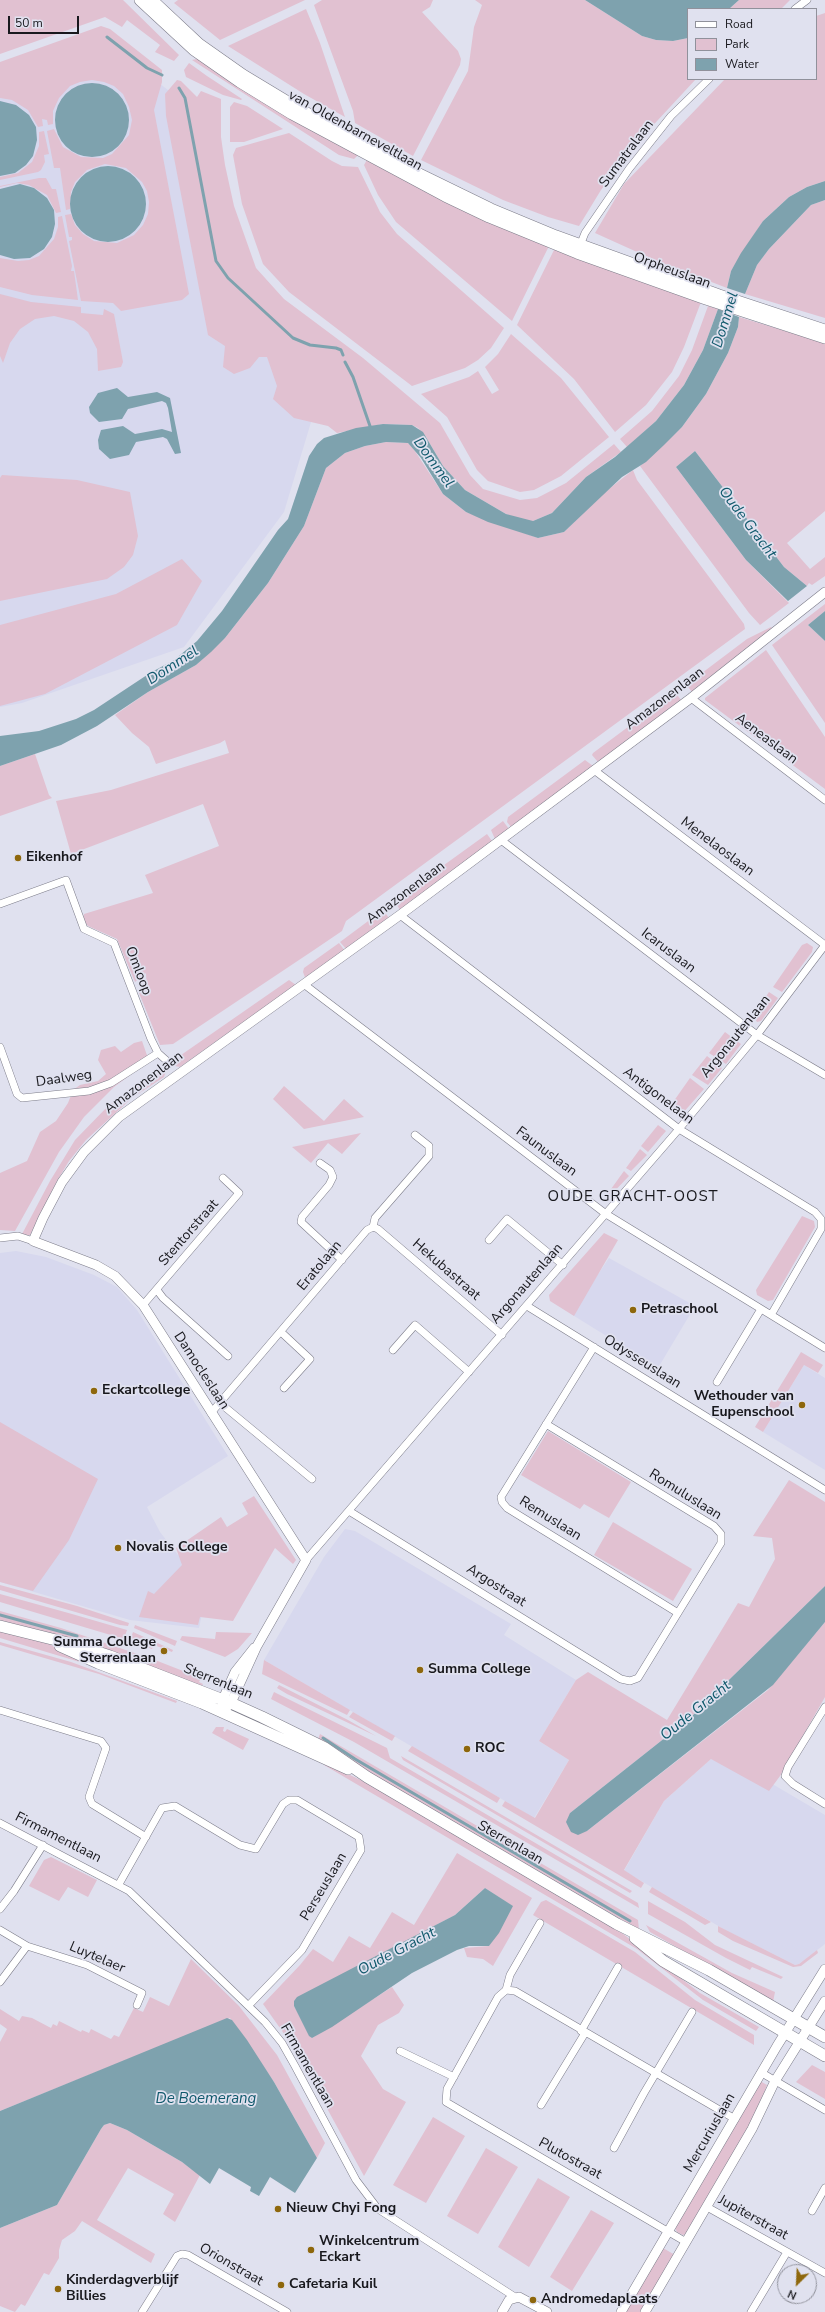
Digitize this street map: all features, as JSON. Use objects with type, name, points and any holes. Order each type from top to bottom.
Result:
[{"type":"main road","name":"van Oldenbarneveltlaan","points":[[140,0],[194,50],[240,82],[292,114],[451,199],[489,217],[579,249]]},
{"type":"main road","name":"van Oldenbarneveltlaan","points":[[152,0],[199,44],[243,75],[296,107],[443,186],[579,249]]},
{"type":"main road","name":"Orpheuslaan","points":[[579,249],[825,338]]},
{"type":"main road","name":"Orpheuslaan","points":[[746,309],[825,330]]},
{"type":"main road","name":"Sterrenlaan","points":[[0,1626],[46,1639],[76,1645],[110,1656],[227,1701],[325,1748],[367,1777],[617,1924],[709,1970],[825,2037]]},
{"type":"main road","name":"Sterrenlaan","points":[[46,1639],[98,1663],[222,1712],[317,1757],[367,1777]]},
{"type":"main road","name":"Sterrenlaan","points":[[617,1924],[663,1961],[825,2056]]},
{"type":"street","points":[[796,8],[807,0]]},
{"type":"street","name":"Sumatralaan","points":[[579,249],[585,233],[629,169],[671,116],[708,80]]},
{"type":"street","name":"Amazonenlaan","points":[[33,1241],[42,1218],[62,1182],[84,1152],[119,1117],[163,1084],[305,985],[501,840],[691,698],[824,593]]},
{"type":"street","name":"Aeneaslaan","points":[[691,698],[825,800]]},
{"type":"street","name":"Menelaoslaan","points":[[594,770],[825,945]]},
{"type":"street","name":"Icaruslaan","points":[[501,840],[757,1035],[825,1075]]},
{"type":"street","name":"Omloop","points":[[0,904],[66,880],[84,929],[114,943],[158,1053],[167,1061]]},
{"type":"street","name":"Antigonelaan","points":[[400,915],[679,1129],[815,1212],[820,1219],[821,1229],[771,1315]]},
{"type":"street","name":"Argonautenlaan","points":[[222,1712],[238,1668],[256,1646],[306,1560],[563,1265],[679,1129],[757,1035],[825,945]]},
{"type":"street","name":"Faunuslaan","points":[[305,985],[606,1214],[825,1348]]},
{"type":"street","name":"Daalweg","points":[[0,1047],[17,1094],[22,1098],[89,1091],[111,1083],[158,1053]]},
{"type":"street","name":"Eratolaan","points":[[211,1413],[367,1230],[372,1227],[375,1218],[429,1156],[429,1146],[415,1135]]},
{"type":"street","points":[[320,1163],[330,1170],[332,1176],[329,1185],[302,1217],[301,1222],[342,1260]]},
{"type":"street","name":"Stentorstraat","points":[[142,1305],[157,1290],[239,1193],[223,1178]]},
{"type":"street","points":[[489,1240],[507,1219],[563,1265]]},
{"type":"street","name":"Hekubastraat","points":[[372,1227],[378,1229],[502,1335]]},
{"type":"street","points":[[0,1238],[18,1236],[33,1241]]},
{"type":"street","name":"Damocleslaan","points":[[33,1241],[96,1265],[115,1276],[142,1305],[306,1560]]},
{"type":"street","points":[[157,1290],[163,1298],[228,1356]]},
{"type":"street","name":"Odysseuslaan","points":[[527,1306],[825,1490]]},
{"type":"street","points":[[717,1382],[761,1309]]},
{"type":"street","points":[[393,1350],[415,1325],[469,1372]]},
{"type":"street","points":[[281,1332],[310,1358],[284,1388]]},
{"type":"street","name":"Remuslaan","points":[[594,1348],[501,1497],[502,1502],[507,1508],[678,1613]]},
{"type":"street","points":[[220,1403],[312,1479]]},
{"type":"street","name":"Romuluslaan","points":[[546,1424],[714,1526],[721,1534],[721,1543],[638,1678],[630,1681]]},
{"type":"street","name":"Argostraat","points":[[349,1511],[621,1679],[630,1681]]},
{"type":"street","points":[[825,1707],[788,1767],[785,1776],[792,1784],[825,1804]]},
{"type":"street","points":[[0,1710],[101,1741],[106,1748],[89,1797],[92,1804],[146,1837],[119,1884]]},
{"type":"street","name":"Perseuslaan","points":[[146,1837],[162,1808],[175,1806],[240,1845],[256,1849],[283,1804],[289,1800],[297,1800],[359,1837],[361,1850],[302,1950],[249,2005]]},
{"type":"street","name":"Firmamentlaan","points":[[0,1823],[119,1884],[129,1891],[249,2005],[282,2043],[342,2155],[371,2201],[395,2220],[480,2273],[515,2297]]},
{"type":"street","points":[[0,1909],[14,1892],[43,1845]]},
{"type":"street","points":[[400,2051],[454,2077],[498,1997],[506,1990],[510,1975],[540,1923]]},
{"type":"street","name":"Luytelaer","points":[[0,1930],[27,1946],[87,1965],[142,1993],[137,2005]]},
{"type":"street","points":[[0,1982],[27,1946]]},
{"type":"street","points":[[541,2105],[618,1967]]},
{"type":"street","name":"Mercuriuslaan","points":[[621,2312],[785,2033],[825,1969]]},
{"type":"street","points":[[506,1990],[515,1990],[583,2032],[735,2120]]},
{"type":"street","points":[[645,2312],[752,2129],[775,2081],[825,2001]]},
{"type":"street","points":[[614,2148],[692,2012]]},
{"type":"street","points":[[762,2073],[825,2110]]},
{"type":"street","name":"Plutostraat","points":[[454,2077],[447,2089],[446,2102],[686,2242]]},
{"type":"street","points":[[812,2211],[825,2188]]},
{"type":"street","name":"Jupiterstraat","points":[[707,2207],[825,2273]]},
{"type":"street","name":"Jupiterstraat","points":[[751,2312],[787,2252]]},
{"type":"street","name":"Orionstraat","points":[[142,2312],[177,2256],[182,2254],[188,2255],[287,2312]]},
{"type":"street","points":[[502,2312],[509,2300],[515,2297],[524,2299],[547,2312]]},
{"type":"shaded area","points":[[106,42],[177,97],[213,271],[324,379],[284,512],[184,647],[22,703],[0,707],[0,80]]},
{"type":"shaded area","name":"Eckartcollege","points":[[16,1251],[46,1257],[94,1275],[117,1287],[137,1310],[228,1456],[147,1507],[160,1532],[178,1555],[212,1566],[199,1628],[130,1620],[0,1582],[0,1253]]},
{"type":"shaded area","name":"Petraschool","points":[[609,1258],[695,1306],[658,1368],[571,1314]]},
{"type":"shaded area","name":"Wethouder van Eupenschool","points":[[804,1365],[825,1378],[825,1470],[763,1432]]},
{"type":"shaded area","name":"Summa College","points":[[345,1529],[355,1531],[511,1624],[504,1635],[576,1680],[539,1741],[569,1760],[534,1818],[264,1660],[324,1557]]},
{"type":"shaded area","points":[[711,1759],[735,1762],[825,1815],[825,1944],[799,1964],[795,1965],[727,1931],[624,1871],[664,1801]]},
{"type":"green space","points":[[0,0],[123,0],[179,55],[174,61],[155,52],[160,45],[127,20],[122,27],[105,17],[0,54]]},
{"type":"green space","points":[[178,0],[305,0],[220,40],[174,3]]},
{"type":"green space","points":[[322,0],[433,0],[430,7],[422,12],[458,51],[461,59],[460,65],[413,156],[355,123],[353,111],[314,5]]},
{"type":"green space","points":[[475,0],[585,0],[642,36],[656,40],[673,41],[687,38],[687,80],[695,80],[632,148],[601,190],[579,226],[548,217],[503,200],[421,160],[468,71],[474,27],[482,5]]},
{"type":"green space","points":[[739,0],[790,0],[782,8],[730,8]]},
{"type":"green space","points":[[306,9],[320,43],[345,117],[304,94],[228,46]]},
{"type":"green space","points":[[825,13],[825,181],[807,187],[789,197],[763,221],[731,271],[727,288],[657,261],[595,233],[624,184],[724,80],[817,80],[817,16]]},
{"type":"green space","points":[[101,26],[110,29],[162,70],[162,82],[154,110],[189,294],[182,300],[121,311],[113,303],[81,301],[69,241],[72,240],[72,237],[69,237],[65,215],[71,214],[75,225],[83,234],[94,241],[117,243],[134,235],[143,225],[148,214],[149,202],[147,191],[142,182],[126,168],[105,164],[87,170],[75,182],[71,192],[70,209],[66,210],[60,168],[54,168],[47,131],[54,129],[63,147],[81,157],[103,158],[112,154],[129,135],[132,120],[129,107],[123,94],[114,86],[104,82],[92,80],[80,82],[70,86],[59,98],[53,111],[53,124],[48,125],[47,120],[42,119],[43,126],[38,127],[28,110],[12,100],[0,98],[0,62]]},
{"type":"green space","points":[[201,58],[359,154],[354,159],[339,155],[192,60]]},
{"type":"green space","points":[[189,63],[242,99],[223,95],[186,77],[184,70]]},
{"type":"green space","points":[[177,80],[181,81],[197,97],[201,91],[221,99],[221,137],[225,165],[234,206],[256,268],[284,299],[363,358],[440,423],[470,475],[483,489],[520,500],[537,498],[566,483],[614,444],[621,452],[586,477],[552,513],[533,521],[525,521],[506,514],[465,490],[443,466],[426,437],[418,428],[412,425],[383,424],[337,433],[328,426],[294,418],[273,399],[277,386],[267,357],[259,357],[250,368],[234,374],[223,367],[225,346],[208,335],[166,116],[165,94]]},
{"type":"green space","points":[[234,102],[247,106],[283,129],[244,142],[230,142],[230,107]]},
{"type":"green space","points":[[44,131],[49,154],[44,155],[45,162],[41,170],[38,172],[0,180],[0,177],[18,173],[32,162],[39,146],[39,132]]},
{"type":"green space","points":[[289,133],[342,166],[358,167],[380,212],[397,234],[504,328],[491,348],[478,360],[465,368],[412,386],[289,292],[263,264],[242,204],[233,155],[236,148]]},
{"type":"green space","points":[[368,158],[547,244],[548,248],[512,321],[396,222],[378,195],[364,165]]},
{"type":"green space","points":[[39,178],[46,178],[52,189],[56,189],[61,212],[56,213],[47,195],[29,185],[17,183],[0,187],[0,186]]},
{"type":"green space","points":[[825,200],[825,318],[745,294],[757,265],[769,249],[811,205]]},
{"type":"green space","points":[[62,216],[72,266],[71,271],[74,271],[78,300],[32,295],[0,287],[0,258],[18,261],[29,260],[39,256],[54,239],[58,227],[58,217]]},
{"type":"green space","points":[[558,249],[701,302],[684,347],[672,372],[646,405],[615,432],[574,379],[517,325],[554,250]]},
{"type":"green space","points":[[0,294],[31,302],[81,307],[81,313],[103,315],[104,309],[114,314],[123,362],[121,367],[98,371],[97,349],[88,332],[74,321],[54,316],[35,319],[20,329],[10,343],[3,363],[0,356]]},
{"type":"green space","points":[[708,306],[718,309],[703,350],[684,385],[656,421],[627,447],[620,439],[652,411],[679,376],[692,350]]},
{"type":"green space","points":[[739,317],[825,343],[825,511],[787,543],[810,569],[825,557],[825,576],[812,585],[809,583],[807,586],[784,567],[695,451],[676,467],[746,560],[789,603],[760,625],[749,613],[640,466],[682,427],[706,394],[728,353],[738,327]]},
{"type":"green space","points":[[511,334],[561,378],[609,437],[561,476],[534,490],[520,492],[488,481],[477,470],[447,417],[421,394],[469,377],[478,371],[492,394],[499,390],[485,367],[498,354]]},
{"type":"green space","points":[[386,442],[408,443],[413,448],[443,494],[466,512],[538,538],[564,532],[605,492],[633,470],[637,480],[744,624],[745,629],[346,921],[342,931],[173,1044],[160,1045],[139,993],[147,994],[146,973],[135,982],[117,939],[88,926],[83,920],[84,914],[153,893],[145,875],[219,846],[203,804],[71,854],[56,801],[111,790],[229,753],[225,740],[156,764],[149,747],[132,733],[115,715],[148,692],[196,665],[225,638],[268,583],[304,526],[326,468],[345,453],[365,446]]},
{"type":"green space","points":[[2,475],[77,480],[130,492],[138,536],[133,555],[124,567],[107,579],[0,601],[0,478]]},
{"type":"green space","points":[[182,559],[202,581],[177,625],[45,694],[0,706],[0,625],[116,594]]},
{"type":"green space","points":[[825,604],[825,611],[808,625],[825,641],[825,723],[772,645]]},
{"type":"green space","points":[[771,627],[773,629],[692,692],[688,687],[690,682],[747,639]]},
{"type":"green space","points":[[766,650],[825,737],[825,789],[705,700],[705,698]]},
{"type":"green space","points":[[675,692],[681,700],[598,762],[592,755],[593,753]]},
{"type":"green space","points":[[35,754],[49,795],[52,798],[0,816],[0,766]]},
{"type":"green space","points":[[585,760],[593,766],[511,827],[507,822],[508,817]]},
{"type":"green space","points":[[503,821],[509,829],[495,839],[491,830]]},
{"type":"green space","points":[[487,834],[492,841],[400,910],[397,905],[397,899]]},
{"type":"green space","points":[[383,910],[389,918],[347,950],[340,942]]},
{"type":"green space","points":[[339,943],[345,951],[306,980],[303,972],[304,968]]},
{"type":"green space","points":[[807,943],[813,947],[812,952],[782,992],[773,987],[802,945]]},
{"type":"green space","points":[[289,980],[296,985],[180,1067],[175,1066],[171,1062]]},
{"type":"green space","points":[[769,992],[778,998],[761,1021],[757,1022],[753,1016]]},
{"type":"green space","points":[[725,1032],[741,1044],[726,1064],[709,1053]]},
{"type":"green space","points":[[142,1041],[149,1061],[114,1087],[84,1117],[59,1152],[15,1231],[0,1230],[0,1173],[27,1161],[40,1132],[56,1121],[68,1103],[73,1090],[80,1085],[98,1081],[106,1074],[98,1060],[101,1050],[115,1046],[121,1052],[134,1043]]},
{"type":"green space","points":[[707,1056],[722,1068],[708,1085],[692,1075]]},
{"type":"green space","points":[[163,1068],[166,1071],[164,1077],[132,1098],[86,1140],[69,1161],[57,1181],[30,1235],[21,1236],[50,1181],[75,1140],[110,1104]]},
{"type":"green space","points":[[690,1078],[704,1089],[682,1114],[677,1115],[671,1110],[671,1105]]},
{"type":"green space","points":[[284,1086],[324,1121],[344,1099],[364,1117],[304,1129],[273,1099]]},
{"type":"green space","points":[[658,1125],[666,1131],[648,1152],[641,1146]]},
{"type":"green space","points":[[361,1133],[342,1154],[328,1143],[311,1163],[292,1147]]},
{"type":"green space","points":[[640,1149],[647,1155],[631,1171],[626,1168]]},
{"type":"green space","points":[[624,1171],[629,1176],[607,1199],[606,1196]]},
{"type":"green space","points":[[802,1216],[814,1221],[815,1227],[773,1300],[768,1301],[757,1295],[756,1290]]},
{"type":"green space","points":[[604,1233],[618,1240],[574,1316],[550,1301],[549,1295]]},
{"type":"green space","points":[[801,1352],[823,1365],[818,1373],[804,1365],[763,1432],[755,1427]]},
{"type":"green space","points":[[0,1422],[98,1479],[69,1540],[33,1591],[0,1582]]},
{"type":"green space","points":[[548,1431],[631,1482],[609,1518],[584,1504],[580,1509],[521,1475]]},
{"type":"green space","points":[[789,1480],[825,1502],[825,1586],[690,1718],[570,1813],[587,1831],[768,1690],[825,1622],[825,1697],[780,1776],[769,1791],[711,1759],[664,1801],[624,1870],[644,1883],[641,1888],[502,1806],[505,1801],[535,1818],[569,1760],[539,1741],[576,1680],[588,1672],[667,1720],[738,1603],[749,1607],[775,1559],[772,1538],[753,1536]]},
{"type":"green space","points":[[254,1496],[296,1560],[293,1564],[275,1548],[233,1621],[200,1617],[198,1625],[139,1617],[148,1591],[154,1594],[182,1565],[176,1548],[221,1517],[227,1527],[248,1514],[242,1503]]},
{"type":"green space","points":[[613,1522],[692,1569],[673,1601],[594,1555]]},
{"type":"green space","points":[[0,1585],[77,1606],[129,1623],[128,1626],[120,1625],[0,1590]]},
{"type":"green space","points":[[0,1594],[127,1630],[124,1639],[0,1602]]},
{"type":"green space","points":[[0,1611],[61,1628],[155,1660],[201,1678],[199,1682],[203,1684],[201,1687],[0,1621]]},
{"type":"green space","points":[[135,1625],[177,1641],[175,1646],[134,1628]]},
{"type":"green space","points":[[0,1630],[49,1644],[93,1666],[0,1638]]},
{"type":"green space","points":[[133,1632],[173,1650],[172,1652],[154,1645],[152,1649],[130,1640]]},
{"type":"green space","points":[[216,1632],[252,1633],[238,1649],[225,1657],[180,1640],[182,1636],[215,1639]]},
{"type":"green space","points":[[0,1642],[71,1662],[177,1701],[176,1703],[99,1674],[0,1645]]},
{"type":"green space","points":[[264,1660],[350,1710],[347,1715],[262,1674]]},
{"type":"green space","points":[[279,1685],[376,1736],[287,1694],[277,1688]]},
{"type":"green space","points":[[274,1692],[387,1748],[390,1758],[638,1903],[639,1908],[354,1742],[271,1699]]},
{"type":"green space","points":[[353,1712],[395,1736],[392,1741],[349,1717]]},
{"type":"green space","points":[[216,1727],[224,1727],[223,1731],[225,1732],[227,1729],[249,1739],[243,1750],[212,1733]]},
{"type":"green space","points":[[320,1734],[638,1920],[639,1930],[353,1763],[333,1746],[318,1739]]},
{"type":"green space","points":[[412,1746],[500,1798],[497,1803],[408,1751]]},
{"type":"green space","points":[[401,1756],[632,1891],[630,1893],[403,1760]]},
{"type":"green space","points":[[325,1763],[371,1785],[622,1933],[700,1993],[759,2027],[756,2031],[703,2000],[637,1949],[324,1765]]},
{"type":"green space","points":[[457,1853],[532,1898],[493,1966],[483,1959],[467,1957],[464,1948],[489,1946],[512,1906],[485,1888],[455,1915],[294,2001],[294,2006],[312,2038],[392,1987],[404,2005],[399,2013],[378,2025],[361,2056],[383,2089],[406,2102],[364,2176],[294,2048],[263,2004],[313,1949],[333,1962],[349,1936],[370,1948],[392,1912],[414,1925]]},
{"type":"green space","points":[[51,1857],[97,1880],[88,1897],[68,1887],[59,1901],[29,1886],[44,1860]]},
{"type":"green space","points":[[652,1887],[711,1922],[705,1925],[649,1892]]},
{"type":"green space","points":[[546,1900],[635,1952],[695,2000],[754,2035],[754,2045],[533,1915],[541,1902]]},
{"type":"green space","points":[[648,1901],[685,1922],[715,1945],[783,1977],[781,1979],[752,1967],[750,1970],[726,1958],[648,1914]]},
{"type":"green space","points":[[646,1925],[732,1973],[775,1992],[773,2002],[650,1932]]},
{"type":"green space","points":[[718,1926],[795,1965],[799,1964],[817,1950],[818,1953],[801,1966],[793,1967],[733,1941],[718,1932]]},
{"type":"green space","points":[[191,1959],[239,2006],[277,2055],[325,2143],[317,2158],[274,2082],[230,2018],[0,2111],[0,2042],[7,2029],[0,2024],[0,2009],[19,2021],[22,2016],[32,2018],[51,2028],[53,2024],[57,2026],[59,2021],[81,2032],[82,2030],[89,2033],[91,2029],[111,2039],[114,2035],[119,2037],[134,2008],[143,2012],[150,1997],[169,2006]]},
{"type":"green space","points":[[812,2065],[825,2072],[825,2099],[796,2082]]},
{"type":"green space","points":[[760,2081],[767,2085],[755,2117],[687,2234],[683,2235],[677,2232],[675,2228]]},
{"type":"green space","points":[[433,2117],[465,2136],[426,2203],[393,2185]]},
{"type":"green space","points":[[110,2123],[127,2130],[182,2162],[200,2175],[175,2222],[163,2214],[174,2194],[128,2168],[97,2220],[155,2254],[151,2263],[82,2221],[75,2231],[62,2240],[59,2250],[59,2258],[49,2275],[44,2273],[25,2306],[21,2304],[15,2312],[0,2306],[0,2228],[57,2205],[101,2129],[104,2125]]},
{"type":"green space","points":[[486,2148],[518,2167],[478,2234],[447,2216]]},
{"type":"green space","points":[[538,2178],[570,2197],[529,2267],[498,2247]]},
{"type":"green space","points":[[591,2210],[614,2223],[572,2291],[550,2277]]},
{"type":"green space","points":[[663,2248],[675,2255],[642,2312],[624,2312]]},
{"type":"water","points":[[585,0],[739,0],[730,8],[687,8],[687,38],[673,41],[656,40],[642,36]]},
{"type":"water","points":[[85,83],[99,83],[113,89],[123,99],[129,113],[129,127],[123,141],[113,151],[99,157],[85,157],[71,151],[61,141],[55,127],[55,113],[61,99],[71,89]]},
{"type":"water","points":[[0,101],[16,105],[29,115],[36,127],[37,140],[33,156],[26,165],[15,173],[0,176]]},
{"type":"water","points":[[108,166],[122,169],[135,177],[143,190],[146,204],[143,218],[135,231],[122,239],[108,242],[94,239],[81,231],[73,218],[70,204],[73,190],[81,177],[94,169]]},
{"type":"water","points":[[825,181],[825,200],[811,205],[769,249],[757,265],[745,294],[727,288],[731,271],[741,253],[763,221],[789,197],[807,187]]},
{"type":"water","points":[[20,184],[34,188],[47,198],[54,210],[55,224],[52,237],[44,249],[30,258],[14,259],[0,255],[0,189]]},
{"type":"water","name":"Dommel","points":[[718,309],[739,317],[738,327],[728,353],[706,394],[682,427],[664,445],[646,462],[622,477],[564,532],[538,538],[488,522],[466,512],[443,494],[421,458],[408,443],[386,442],[365,446],[345,453],[326,468],[304,526],[268,583],[225,638],[211,652],[196,665],[148,692],[97,726],[61,745],[0,766],[0,736],[39,731],[76,719],[94,710],[150,673],[174,660],[197,641],[222,611],[278,530],[288,519],[309,456],[317,444],[324,438],[356,428],[383,424],[412,425],[423,432],[443,466],[465,490],[506,514],[533,521],[552,513],[586,477],[615,457],[656,421],[684,385],[703,350]]},
{"type":"water","points":[[117,388],[128,397],[157,392],[170,398],[181,453],[175,454],[167,439],[163,437],[136,442],[129,455],[110,459],[99,449],[98,440],[101,430],[123,426],[135,434],[162,429],[172,432],[168,408],[166,403],[162,401],[128,409],[122,419],[99,422],[90,413],[89,407],[98,393]]},
{"type":"water","name":"Oude Gracht","points":[[695,451],[784,567],[807,586],[788,601],[746,560],[676,467]]},
{"type":"water","points":[[825,611],[825,641],[808,625]]},
{"type":"water","points":[[825,1586],[825,1622],[773,1685],[587,1831],[578,1835],[571,1832],[566,1822],[570,1813],[690,1718]]},
{"type":"water","name":"Oude Gracht","points":[[485,1888],[513,1906],[499,1933],[489,1946],[469,1946],[457,1950],[412,1973],[332,2027],[312,2038],[309,2036],[294,2006],[294,2001],[297,1997],[455,1915]]},
{"type":"water","name":"De Boemerang","points":[[227,2018],[232,2020],[247,2040],[274,2082],[317,2158],[295,2193],[270,2177],[259,2196],[250,2191],[251,2187],[219,2168],[210,2184],[182,2162],[127,2130],[110,2123],[104,2125],[101,2129],[57,2205],[0,2228],[0,2111]]},
{"type":"waterway","points":[[107,37],[147,68],[162,75]]},
{"type":"waterway","points":[[179,88],[185,98],[216,261],[228,278],[293,338],[310,345],[336,348],[341,350],[343,355]]},
{"type":"waterway","points":[[345,362],[353,377],[371,429]]},
{"type":"waterway","points":[[0,1615],[77,1636]]},
{"type":"waterway","points":[[323,1738],[355,1759],[630,1921]]},
{"type":"place","name":"Eikenhof","points":[[18,858]]},
{"type":"place","name":"Petraschool","points":[[633,1310]]},
{"type":"place","name":"Eckartcollege","points":[[94,1391]]},
{"type":"place","name":"Wethouder van Eupenschool","points":[[802,1405]]},
{"type":"place","name":"Novalis College","points":[[118,1548]]},
{"type":"place","name":"Summa College Sterrenlaan","points":[[164,1651]]},
{"type":"place","name":"Summa College","points":[[420,1670]]},
{"type":"place","name":"ROC","points":[[467,1749]]},
{"type":"place","name":"Nieuw Chyi Fong","points":[[278,2209]]},
{"type":"place","name":"Winkelcentrum Eckart","points":[[311,2250]]},
{"type":"place","name":"Cafetaria Kuil","points":[[281,2285]]},
{"type":"place","name":"Kinderdagverblijf Billies","points":[[58,2289]]},
{"type":"place","name":"Andromedaplaats","points":[[533,2300]]},
{"type":"district","name":"OUDE GRACHT-OOST","points":[[633,1197]]}]
